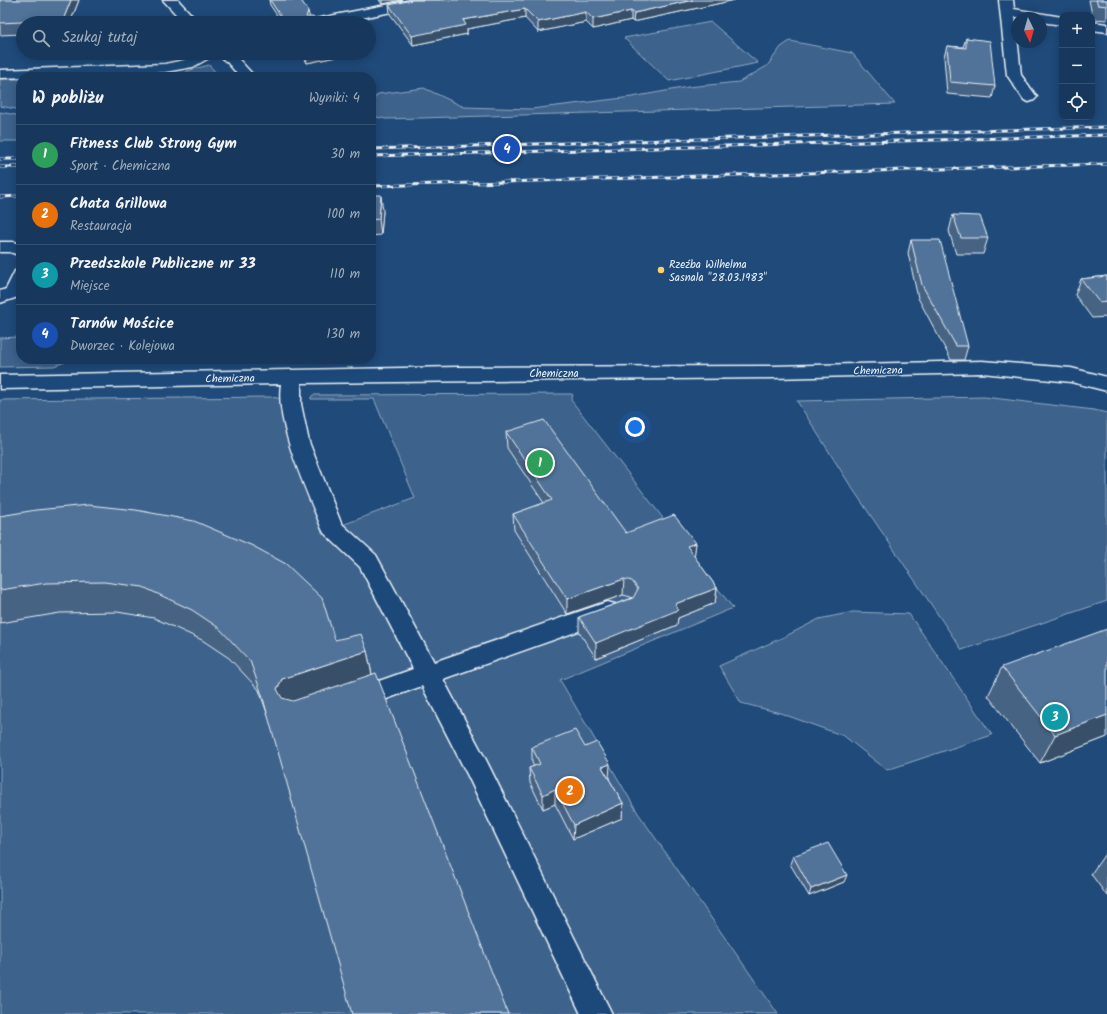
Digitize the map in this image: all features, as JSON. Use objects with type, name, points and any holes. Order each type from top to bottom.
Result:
[{"type":"street","points":[[170,0],[185,16]]},
{"type":"street","points":[[362,0],[372,12]]},
{"type":"street","points":[[351,16],[432,0]]},
{"type":"street","points":[[1029,97],[1014,75],[1008,6],[1059,20]]},
{"type":"street","points":[[1095,26],[1107,28]]},
{"type":"street","points":[[55,72],[165,68],[188,64],[196,60]]},
{"type":"street","points":[[233,60],[244,72]]},
{"type":"street","points":[[0,74],[16,73]]},
{"type":"street","points":[[0,247],[16,248]]},
{"type":"street","points":[[0,297],[14,293],[16,288]]},
{"type":"street","name":"Chemiczna","points":[[0,382],[458,374],[772,372],[982,367],[1071,375],[1107,384]]},
{"type":"street","points":[[292,377],[290,392],[291,404],[299,442],[332,527],[368,561],[500,814],[597,1014]]},
{"type":"street","points":[[330,708],[623,605]]},
{"type":"shaded area","points":[[711,22],[758,63],[669,81],[624,38]]},
{"type":"shaded area","points":[[790,41],[852,53],[895,104],[386,119],[376,117],[376,97],[378,94],[424,88],[464,107],[531,109],[632,97],[688,87],[739,82],[767,66],[781,47]]},
{"type":"shaded area","points":[[209,65],[215,72],[186,72]]},
{"type":"shaded area","points":[[16,79],[16,109],[0,106],[0,80]]},
{"type":"shaded area","points":[[0,112],[16,115],[16,141],[0,141]]},
{"type":"shaded area","points":[[16,337],[16,364],[60,364],[54,366],[0,367],[0,338]]},
{"type":"shaded area","points":[[313,395],[573,395],[571,400],[733,608],[560,680],[638,813],[778,1014],[0,1014],[0,400],[270,397],[284,399],[326,531],[415,498],[374,399],[311,399]]},
{"type":"shaded area","points":[[984,397],[1094,410],[1107,413],[1107,601],[962,650],[850,485],[797,401]]},
{"type":"shaded area","points":[[853,612],[909,614],[992,735],[887,770],[844,736],[780,713],[741,703],[719,666],[786,636],[819,619]]},
{"type":"building","points":[[0,0],[71,0],[65,16],[16,16],[16,22],[0,23]]},
{"type":"building","points":[[270,0],[301,0],[308,11],[306,16],[280,16]]},
{"type":"building","points":[[412,0],[693,0],[634,13],[631,11],[593,19],[586,12],[538,22],[525,9],[463,20],[466,25],[412,36],[389,5]]},
{"type":"building","points":[[1096,0],[1107,0],[1107,6],[1098,5]]},
{"type":"building","points":[[966,38],[990,41],[995,86],[950,82],[947,46],[966,48]]},
{"type":"building","points":[[376,195],[381,195],[379,219],[376,219]]},
{"type":"building","points":[[953,215],[980,216],[988,238],[961,238]]},
{"type":"building","points":[[911,240],[940,240],[968,346],[956,346],[922,285]]},
{"type":"building","points":[[1107,276],[1107,301],[1099,302],[1081,279]]},
{"type":"building","points":[[544,420],[626,533],[674,515],[696,543],[687,546],[717,588],[675,604],[678,610],[596,643],[579,617],[633,598],[638,589],[632,581],[624,579],[567,599],[513,514],[552,500],[506,432]]},
{"type":"building","points":[[88,505],[136,510],[194,521],[253,546],[286,564],[322,598],[335,640],[361,634],[367,651],[282,679],[277,689],[282,698],[293,701],[376,673],[508,1014],[352,1014],[262,695],[250,661],[219,628],[192,610],[143,587],[104,582],[46,583],[0,590],[0,516],[36,510]]},
{"type":"building","points":[[1107,629],[1107,715],[1055,735],[1002,667]]},
{"type":"building","points":[[575,730],[585,747],[597,742],[610,764],[602,767],[623,803],[574,825],[555,789],[543,795],[529,768],[540,764],[532,747]]},
{"type":"building","points":[[828,843],[847,875],[811,889],[793,856]]},
{"type":"railway","points":[[376,149],[1107,127]]},
{"type":"railway","points":[[376,156],[1107,135]]},
{"type":"railway","points":[[0,159],[16,159]]},
{"type":"railway","points":[[376,186],[1107,164]]},
{"type":"railway","points":[[0,167],[16,167]]},
{"type":"railway","points":[[0,197],[16,196]]},
{"type":"place","name":"Tarnów Mościce","points":[[507,149]]},
{"type":"place","name":"Rzeźba Wilhelma Sasnala \"28.03.1983\"","points":[[661,270]]},
{"type":"place","name":"Fitness Club Strong Gym","points":[[540,463]]},
{"type":"place","name":"Przedszkole Publiczne nr 33","points":[[1055,717]]},
{"type":"place","name":"Chata Grillowa","points":[[570,791]]}]
